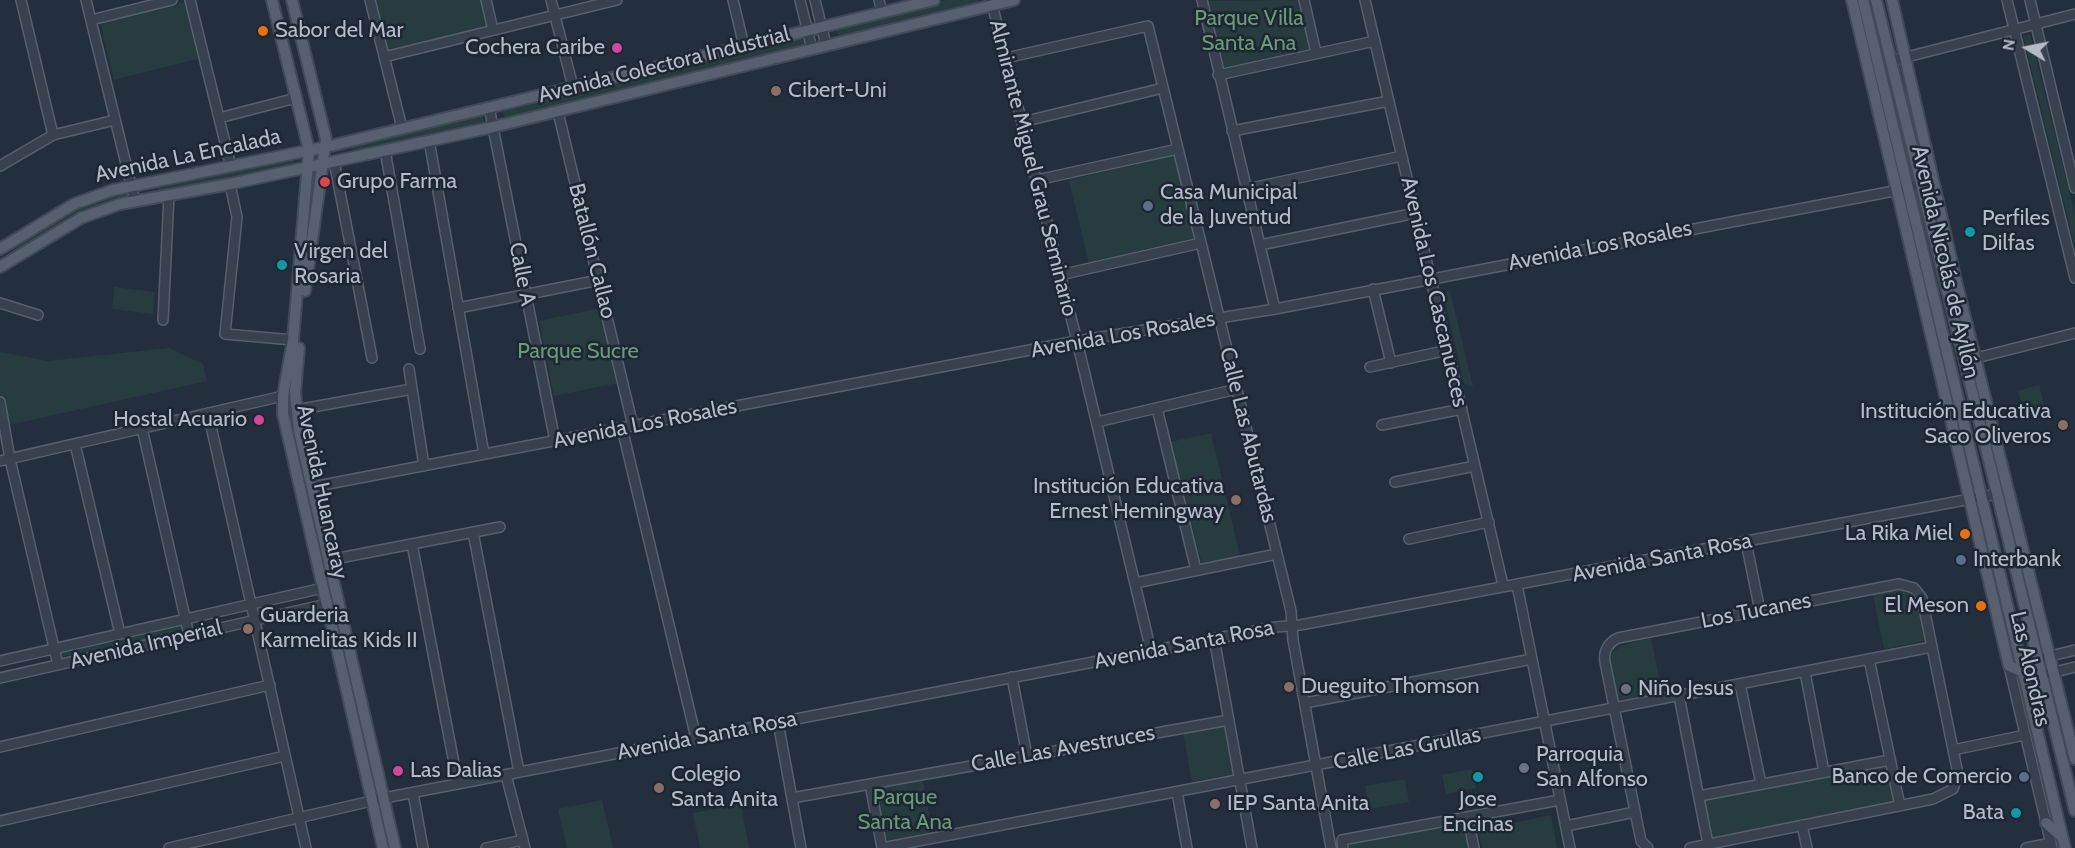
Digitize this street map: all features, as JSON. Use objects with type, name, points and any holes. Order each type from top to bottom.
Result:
[{"type":"main road","name":"Avenida Huancaray","points":[[272,0],[309,150],[293,340],[283,396],[286,433],[383,848]]},
{"type":"main road","name":"Avenida Huancaray","points":[[292,0],[326,147],[297,363],[296,410],[395,848]]},
{"type":"main road","name":"Avenida Colectora Industrial","points":[[326,147],[934,0]]},
{"type":"main road","name":"Avenida Colectora Industrial","points":[[322,164],[493,128],[992,3],[1014,0]]},
{"type":"main road","name":"Avenida Nicolás de Ayllón","points":[[1852,0],[1904,189],[1923,249],[1975,499]]},
{"type":"main road","name":"Avenida Nicolás de Ayllón","points":[[1863,0],[1904,189],[1908,228],[1975,499],[2023,672],[2064,843]]},
{"type":"main road","name":"Avenida Nicolás de Ayllón","points":[[1876,0],[2075,811]]},
{"type":"main road","name":"Avenida Nicolás de Ayllón","points":[[1892,0],[1957,285],[2075,759]]},
{"type":"main road","name":"Avenida La Encalada","points":[[0,249],[74,204],[132,186],[326,147]]},
{"type":"main road","name":"Avenida La Encalada","points":[[1,264],[81,218],[135,201],[322,164]]},
{"type":"main road","points":[[1908,228],[1923,249]]},
{"type":"main road","points":[[1937,243],[1957,285]]},
{"type":"main road","name":"Las Alondras","points":[[1975,499],[2009,666]]},
{"type":"main road","points":[[2009,666],[2023,672]]},
{"type":"main road","points":[[2046,823],[2064,843]]},
{"type":"street","points":[[21,0],[53,135]]},
{"type":"street","points":[[86,0],[135,201]]},
{"type":"street","points":[[91,20],[172,0]]},
{"type":"street","points":[[190,0],[231,167]]},
{"type":"street","points":[[370,0],[402,128]]},
{"type":"street","points":[[486,0],[493,30]]},
{"type":"street","points":[[551,0],[573,87]]},
{"type":"street","points":[[384,57],[617,0]]},
{"type":"street","points":[[733,0],[744,46]]},
{"type":"street","points":[[800,0],[812,49]]},
{"type":"street","points":[[815,0],[826,45]]},
{"type":"street","points":[[879,0],[882,13]]},
{"type":"street","points":[[1202,0],[1275,309]]},
{"type":"street","points":[[1304,0],[1316,53]]},
{"type":"street","name":"Avenida Los Cascanueces","points":[[1365,0],[1503,585]]},
{"type":"street","points":[[2007,0],[2075,278]]},
{"type":"street","points":[[2030,0],[2075,188]]},
{"type":"street","name":"Almirante Miguel Grau Seminario","points":[[992,3],[1097,422],[1151,651]]},
{"type":"street","points":[[1891,61],[2075,14]]},
{"type":"street","name":"Calle Las Abutardas","points":[[1006,58],[1148,26],[1277,554],[1331,848]]},
{"type":"street","points":[[1218,75],[1375,41]]},
{"type":"street","points":[[1022,122],[1163,88]]},
{"type":"street","points":[[219,118],[296,98]]},
{"type":"street","points":[[1232,131],[1389,101]]},
{"type":"street","name":"Calle A","points":[[489,107],[555,441]]},
{"type":"street","name":"Batallón Callao","points":[[558,112],[633,426]]},
{"type":"street","points":[[0,166],[53,135],[116,120]]},
{"type":"street","points":[[429,140],[484,454]]},
{"type":"street","points":[[1036,180],[1178,149]]},
{"type":"street","points":[[385,150],[420,349]]},
{"type":"street","points":[[1246,189],[1402,156]]},
{"type":"street","points":[[334,161],[372,358]]},
{"type":"street","name":"Avenida Los Rosales","points":[[312,487],[1077,341],[1275,309],[1904,189],[1932,181]]},
{"type":"street","points":[[230,184],[237,217],[225,334],[293,340]]},
{"type":"street","points":[[163,321],[170,195]]},
{"type":"street","points":[[1260,245],[1416,213]]},
{"type":"street","points":[[1060,275],[1201,243]]},
{"type":"street","points":[[458,308],[598,280]]},
{"type":"street","points":[[1373,289],[1391,363]]},
{"type":"street","points":[[0,303],[38,315]]},
{"type":"street","points":[[1964,361],[2075,333]]},
{"type":"street","points":[[1370,367],[1448,350]]},
{"type":"street","points":[[409,369],[424,466]]},
{"type":"street","points":[[296,410],[412,389]]},
{"type":"street","points":[[1097,422],[1237,389]]},
{"type":"street","points":[[5,460],[283,396]]},
{"type":"street","points":[[0,402],[5,460],[58,665]]},
{"type":"street","points":[[1157,408],[1196,570]]},
{"type":"street","points":[[1382,426],[1462,409]]},
{"type":"street","points":[[208,413],[306,848]]},
{"type":"street","points":[[142,428],[189,635]]},
{"type":"street","points":[[622,428],[696,738]]},
{"type":"street","points":[[75,444],[120,634]]},
{"type":"street","points":[[1395,482],[1475,465]]},
{"type":"street","name":"Avenida Santa Rosa","points":[[169,848],[384,798],[1214,638],[1292,626],[1503,585],[1517,585],[1997,494]]},
{"type":"street","points":[[1409,539],[1489,522]]},
{"type":"street","points":[[329,560],[500,527]]},
{"type":"street","points":[[473,532],[519,772]]},
{"type":"street","points":[[1746,542],[1760,611]]},
{"type":"street","points":[[412,544],[458,784]]},
{"type":"street","points":[[1135,583],[1277,554]]},
{"type":"street","name":"Los Tucanes","points":[[1614,709],[1605,653],[1610,643],[1618,638],[1899,584],[1914,588],[1922,598],[1932,646]]},
{"type":"street","points":[[1517,585],[1570,848]]},
{"type":"street","name":"Avenida Imperial","points":[[0,660],[323,588]]},
{"type":"street","name":"Avenida Imperial","points":[[0,678],[327,604]]},
{"type":"street","points":[[1214,638],[1252,848]]},
{"type":"street","points":[[1690,848],[1900,806],[1941,797],[1950,792],[1956,784],[1958,774],[1932,646]]},
{"type":"street","name":"Calle Las Grullas","points":[[882,848],[1545,723],[1932,646]]},
{"type":"street","points":[[2038,659],[2075,651],[2071,663],[2074,667],[2042,675]]},
{"type":"street","points":[[1305,703],[1532,659]]},
{"type":"street","points":[[1869,659],[1900,806]]},
{"type":"street","name":"Las Alondras","points":[[2009,666],[2051,845]]},
{"type":"street","points":[[1805,672],[1824,772]]},
{"type":"street","points":[[1012,677],[1027,756]]},
{"type":"street","points":[[1740,684],[1761,784]]},
{"type":"street","points":[[0,747],[270,685]]},
{"type":"street","points":[[1679,696],[1708,844]]},
{"type":"street","points":[[1614,709],[1641,841],[1648,848]]},
{"type":"street","name":"Calle Las Avestruces","points":[[792,798],[1229,720]]},
{"type":"street","points":[[778,722],[801,848]]},
{"type":"street","points":[[1953,750],[2025,735]]},
{"type":"street","points":[[0,820],[285,756]]},
{"type":"street","points":[[1699,796],[1890,760]]},
{"type":"street","points":[[486,848],[524,844],[506,775]]},
{"type":"street","points":[[870,784],[882,848]]},
{"type":"street","points":[[1177,792],[1188,848]]},
{"type":"street","points":[[412,793],[423,848]]},
{"type":"street","points":[[1343,848],[1342,840],[1560,800]]},
{"type":"street","points":[[1566,826],[1635,812]]},
{"type":"street","points":[[1468,818],[1474,848]]},
{"type":"street","points":[[1802,825],[1807,848]]},
{"type":"street","points":[[2026,848],[2051,845]]},
{"type":"green space","points":[[375,0],[482,0],[489,26],[387,51]]},
{"type":"green space","points":[[947,0],[978,0],[979,4],[839,37],[835,29]]},
{"type":"green space","name":"Parque Villa Santa Ana","points":[[1299,0],[1310,50],[1222,69],[1207,1]]},
{"type":"green space","points":[[185,2],[198,59],[114,80],[100,22]]},
{"type":"green space","points":[[2030,34],[2075,215],[2075,247],[2023,36]]},
{"type":"green space","points":[[801,36],[805,45],[506,119],[502,112]]},
{"type":"green space","points":[[482,115],[485,125],[353,153],[352,146]]},
{"type":"green space","points":[[1174,155],[1194,239],[1089,264],[1069,180]]},
{"type":"green space","points":[[293,158],[294,164],[159,192],[157,185]]},
{"type":"green space","points":[[128,191],[131,197],[69,218],[17,250],[14,245],[69,211]]},
{"type":"green space","points":[[114,287],[155,292],[153,314],[112,309]]},
{"type":"green space","points":[[1450,291],[1473,387],[1464,383],[1443,292]]},
{"type":"green space","name":"Parque Sucre","points":[[600,308],[618,383],[554,396],[539,321]]},
{"type":"green space","points":[[169,348],[203,364],[207,381],[4,426],[0,411],[0,352],[48,361]]},
{"type":"green space","points":[[2039,385],[2046,412],[2024,418],[2018,391]]},
{"type":"green space","points":[[1211,433],[1240,556],[1202,564],[1170,442]]},
{"type":"green space","points":[[1899,589],[1907,591],[1917,600],[1927,637],[1924,641],[1884,649],[1873,594]]},
{"type":"green space","points":[[182,624],[181,632],[61,657],[62,650]]},
{"type":"green space","points":[[1651,638],[1662,693],[1617,700],[1611,672],[1611,656],[1615,650],[1623,646]]},
{"type":"green space","points":[[1224,725],[1233,774],[1192,782],[1183,732]]},
{"type":"green space","points":[[1884,764],[1889,767],[1895,799],[1892,804],[1716,840],[1710,836],[1702,802],[1705,798]]},
{"type":"green space","points":[[1472,769],[1476,788],[1446,794],[1442,775]]},
{"type":"green space","points":[[1405,779],[1409,802],[1369,809],[1365,786]]},
{"type":"green space","name":"Parque Santa Ana","points":[[923,781],[932,832],[889,840],[886,838],[877,792],[879,788]]},
{"type":"green space","points":[[602,800],[613,848],[567,848],[558,809]]},
{"type":"green space","points":[[741,804],[749,848],[700,848],[693,813]]},
{"type":"green space","points":[[1551,815],[1557,848],[1482,848],[1478,830]]},
{"type":"green space","points":[[1465,821],[1470,848],[1347,848],[1346,846]]},
{"type":"place","name":"Sabor del Mar","points":[[263,31]]},
{"type":"place","name":"Cochera Caribe","points":[[617,48]]},
{"type":"place","name":"Cibert-Uni","points":[[776,91]]},
{"type":"place","name":"Grupo Farma","points":[[325,182]]},
{"type":"place","name":"Casa Municipal de la Juventud","points":[[1148,206]]},
{"type":"place","name":"Perfiles Dilfas","points":[[1970,232]]},
{"type":"place","name":"Virgen del Rosaria","points":[[282,265]]},
{"type":"place","name":"Hostal Acuario","points":[[259,420]]},
{"type":"place","name":"Institución Educativa Saco Oliveros","points":[[2063,425]]},
{"type":"place","name":"Institución Educativa Ernest Hemingway","points":[[1236,500]]},
{"type":"place","name":"La Rika Miel","points":[[1965,534]]},
{"type":"place","name":"Interbank","points":[[1961,560]]},
{"type":"place","name":"El Meson","points":[[1981,606]]},
{"type":"place","name":"Guarderia Karmelitas Kids II","points":[[248,629]]},
{"type":"place","name":"Dueguito Thomson","points":[[1289,687]]},
{"type":"place","name":"Niño Jesus","points":[[1626,689]]},
{"type":"place","name":"Parroquia San Alfonso","points":[[1524,768]]},
{"type":"place","name":"Las Dalias","points":[[398,771]]},
{"type":"place","name":"Jose Encinas","points":[[1478,777]]},
{"type":"place","name":"Banco de Comercio","points":[[2024,777]]},
{"type":"place","name":"Colegio Santa Anita","points":[[659,788]]},
{"type":"place","name":"IEP Santa Anita","points":[[1215,804]]},
{"type":"place","name":"Bata","points":[[2016,813]]}]
